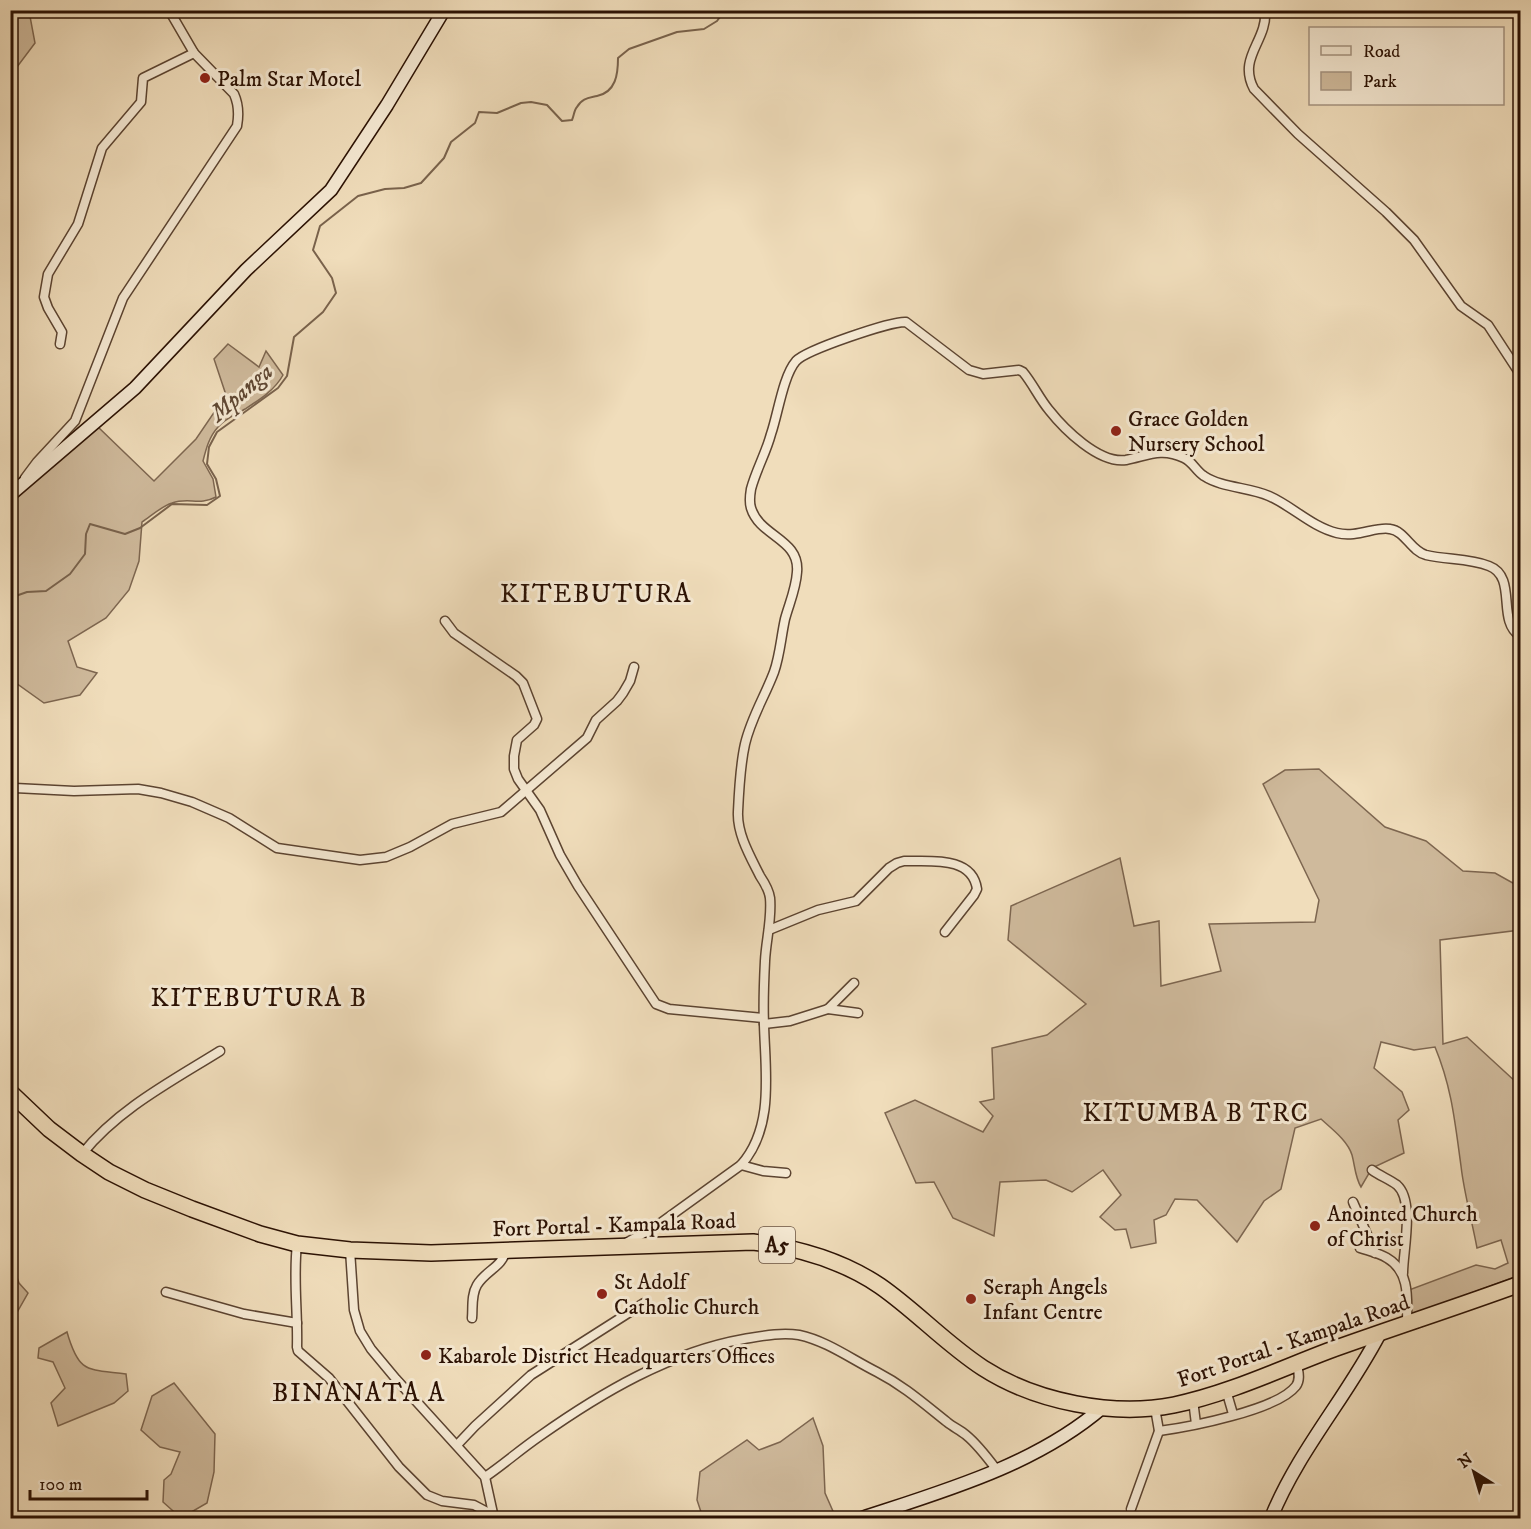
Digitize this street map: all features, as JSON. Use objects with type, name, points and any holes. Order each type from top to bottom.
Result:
[{"type":"highway","name":"Fort Portal - Kampala Road","points":[[10,1092],[49,1129],[109,1172],[163,1198],[260,1234],[297,1244],[351,1251],[431,1253],[753,1242],[784,1246],[811,1253],[847,1267],[880,1286],[981,1367],[1004,1381],[1060,1400],[1103,1407],[1155,1408],[1194,1400],[1521,1284]]},
{"type":"street","points":[[24,484],[29,471],[78,417],[123,298],[237,126],[237,102],[234,94],[194,53],[168,10]]},
{"type":"street","points":[[10,495],[135,388],[246,270],[331,190],[387,105],[444,10]]},
{"type":"street","points":[[1265,10],[1263,31],[1249,59],[1249,81],[1254,89],[1298,134],[1414,240],[1461,306],[1488,325],[1521,374]]},
{"type":"street","points":[[60,344],[62,332],[44,297],[48,274],[78,224],[102,148],[141,102],[143,78],[194,53]]},
{"type":"street","points":[[622,1246],[655,1227],[741,1165],[758,1132],[765,1106],[765,960],[770,896],[751,859],[739,827],[739,786],[747,736],[776,667],[785,619],[794,592],[797,562],[788,544],[772,534],[754,516],[750,499],[751,488],[771,437],[790,371],[799,358],[893,323],[906,322],[969,370],[983,374],[1019,370],[1023,372],[1048,409],[1081,443],[1112,460],[1125,460],[1148,453],[1167,453],[1185,458],[1203,476],[1269,496],[1325,529],[1337,533],[1363,534],[1391,529],[1398,532],[1412,547],[1426,555],[1466,560],[1490,566],[1503,578],[1509,624],[1511,629],[1521,636]]},
{"type":"street","points":[[445,621],[454,633],[523,683],[537,719],[534,725],[518,740],[514,769],[526,792],[540,810],[560,855],[578,886],[656,1004],[669,1009],[764,1021],[790,1021],[828,1009],[858,1013]]},
{"type":"street","points":[[10,790],[15,788],[74,791],[138,789],[161,793],[192,802],[229,818],[277,848],[360,860],[386,857],[452,824],[501,812],[587,738],[596,720],[623,693],[634,667]]},
{"type":"street","points":[[769,930],[818,910],[856,901],[889,868],[897,862],[904,861],[955,864],[967,871],[974,879],[977,889],[974,895],[945,932]]},
{"type":"street","points":[[828,1009],[854,983]]},
{"type":"street","points":[[82,1154],[107,1128],[129,1110],[220,1051]]},
{"type":"street","points":[[741,1165],[763,1171],[786,1173]]},
{"type":"street","points":[[1372,1170],[1396,1185],[1405,1199],[1402,1273]]},
{"type":"street","points":[[1353,1202],[1375,1254]]},
{"type":"street","points":[[297,1244],[294,1268],[298,1351],[328,1378],[399,1467],[427,1495],[442,1501],[474,1505],[494,1517]]},
{"type":"street","points":[[1360,1248],[1392,1261],[1402,1273],[1406,1285],[1407,1325]]},
{"type":"street","points":[[472,1318],[473,1296],[477,1286],[503,1260],[506,1249]]},
{"type":"street","points":[[351,1251],[354,1310],[360,1330],[371,1349],[390,1372],[485,1477],[494,1517]]},
{"type":"street","points":[[166,1292],[244,1314],[297,1323]]},
{"type":"street","points":[[458,1445],[475,1426],[531,1375],[644,1303]]},
{"type":"street","points":[[1271,1518],[1292,1473],[1363,1365],[1380,1333]]},
{"type":"street","points":[[485,1477],[540,1436],[582,1409],[666,1363],[696,1350],[718,1344],[770,1335],[791,1334],[840,1351],[913,1394],[951,1426],[965,1434],[996,1469]]},
{"type":"street","points":[[1159,1431],[1256,1409],[1292,1390],[1299,1381],[1297,1364]]},
{"type":"street","points":[[1226,1390],[1233,1414]]},
{"type":"street","points":[[1194,1400],[1196,1424]]},
{"type":"street","points":[[862,1518],[944,1491],[1050,1445],[1087,1421],[1103,1407]]},
{"type":"street","points":[[1131,1509],[1159,1431],[1155,1408]]},
{"type":"street","points":[[893,1508],[902,1518]]},
{"type":"green space","points":[[11,10],[29,11],[35,43],[11,75]]},
{"type":"green space","points":[[228,344],[259,367],[266,351],[283,375],[266,394],[224,421],[212,435],[203,461],[213,479],[216,497],[204,501],[172,503],[142,522],[139,561],[129,590],[106,618],[68,641],[77,667],[97,673],[80,695],[44,703],[13,681],[11,686],[11,499],[98,427],[154,481],[196,439],[226,395],[214,359]]},
{"type":"green space","points":[[1319,769],[1385,827],[1426,841],[1463,871],[1495,873],[1520,887],[1520,930],[1440,940],[1443,1044],[1467,1037],[1517,1083],[1514,1086],[1520,1083],[1520,1275],[1407,1317],[1409,1290],[1476,1265],[1495,1269],[1508,1263],[1501,1240],[1477,1248],[1464,1186],[1449,1091],[1435,1047],[1414,1050],[1381,1042],[1374,1068],[1402,1092],[1409,1110],[1398,1120],[1404,1153],[1372,1168],[1361,1187],[1350,1150],[1330,1127],[1321,1119],[1295,1128],[1281,1189],[1264,1201],[1237,1242],[1197,1200],[1175,1199],[1166,1215],[1154,1220],[1156,1243],[1131,1248],[1126,1229],[1115,1230],[1100,1217],[1121,1195],[1103,1170],[1072,1192],[1046,1180],[1000,1182],[994,1236],[953,1218],[934,1182],[916,1183],[885,1113],[915,1100],[983,1132],[993,1116],[980,1102],[994,1099],[992,1048],[1047,1035],[1086,1004],[1008,940],[1011,906],[1120,858],[1134,926],[1159,921],[1161,986],[1221,971],[1209,924],[1315,922],[1319,900],[1263,784],[1285,770]]},
{"type":"green space","points":[[10,1258],[19,1283],[28,1293],[11,1323]]},
{"type":"green space","points":[[67,1332],[76,1356],[86,1367],[126,1374],[128,1391],[114,1403],[58,1426],[51,1403],[65,1388],[53,1362],[38,1358],[39,1348]]},
{"type":"green space","points":[[174,1383],[215,1434],[214,1472],[207,1503],[181,1518],[163,1502],[164,1480],[171,1474],[180,1452],[160,1447],[141,1430],[152,1396]]},
{"type":"green space","points":[[813,1418],[823,1446],[825,1493],[836,1518],[703,1518],[697,1500],[700,1472],[747,1440],[759,1450],[780,1442]]},
{"type":"waterway","name":"Mpanga","points":[[10,598],[27,592],[46,591],[70,574],[85,554],[86,534],[90,524],[125,534],[140,528],[172,504],[207,505],[220,496],[216,479],[207,464],[209,447],[217,432],[278,388],[287,376],[294,337],[323,312],[336,293],[332,278],[313,250],[320,226],[358,196],[421,183],[444,158],[451,142],[475,123],[479,112],[497,113],[521,103],[531,102],[547,105],[562,121],[572,120],[581,102],[608,91],[615,82],[618,58],[629,49],[677,32],[704,29],[717,21],[725,10]]},
{"type":"place","name":"Palm Star Motel","points":[[205,78]]},
{"type":"place","name":"Grace Golden Nursery School","points":[[1116,431]]},
{"type":"place","name":"Anointed Church of Christ","points":[[1315,1226]]},
{"type":"place","name":"St Adolf Catholic Church","points":[[602,1294]]},
{"type":"place","name":"Seraph Angels Infant Centre","points":[[971,1299]]},
{"type":"place","name":"Kabarole District Headquarters Offices","points":[[426,1355]]},
{"type":"district","name":"KITEBUTURA","points":[[596,593]]},
{"type":"district","name":"KITEBUTURA B","points":[[259,997]]},
{"type":"district","name":"KITUMBA B TRC","points":[[1196,1112]]},
{"type":"district","name":"BINANATA A","points":[[359,1392]]}]
